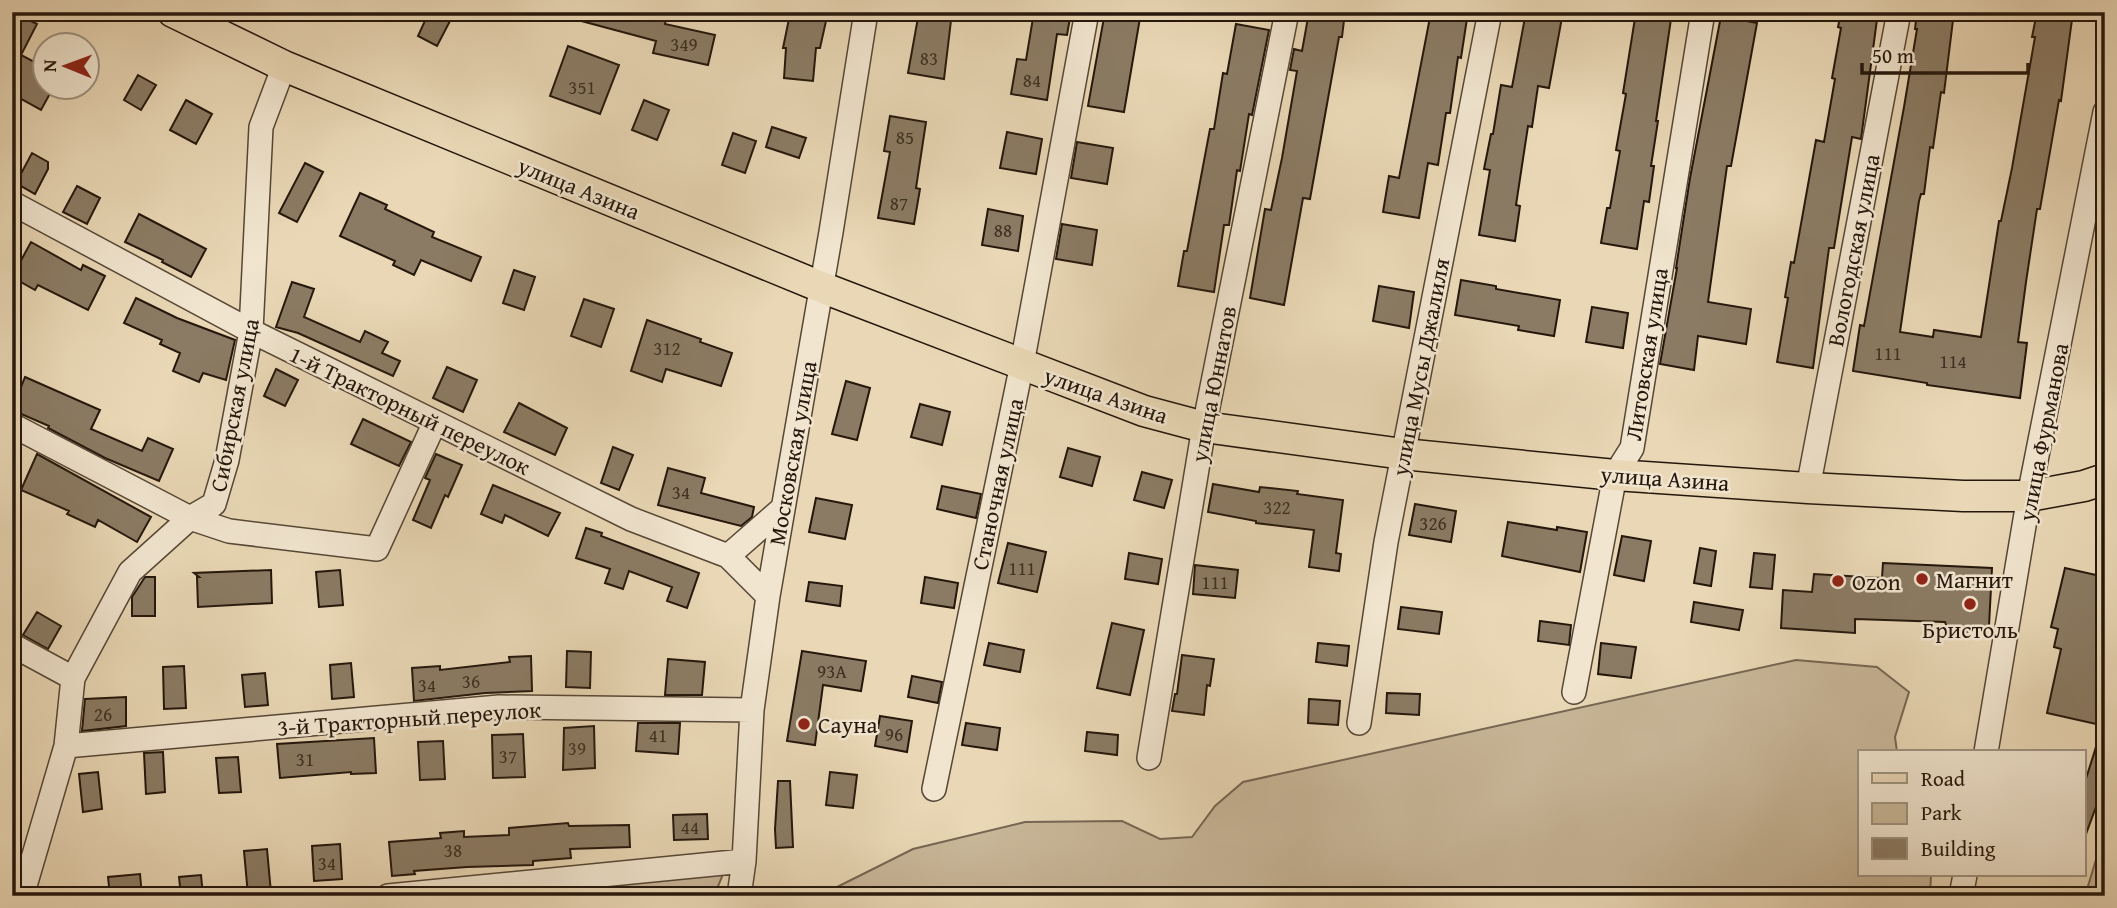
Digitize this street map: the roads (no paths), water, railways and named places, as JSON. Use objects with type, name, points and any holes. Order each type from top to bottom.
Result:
[{"type":"main road","name":"улица Азина","points":[[173,12],[217,22],[284,66],[821,287],[1144,411],[1204,427],[1403,454],[1615,475],[1808,488],[1963,496],[2029,496],[2084,486],[2105,479]]},
{"type":"street","name":"Московская улица","points":[[739,896],[744,861],[752,710],[768,596],[866,12]]},
{"type":"street","name":"Станочная улица","points":[[934,789],[1022,365],[1087,12]]},
{"type":"street","name":"улица Юннатов","points":[[1149,758],[1204,427],[1287,12]]},
{"type":"street","name":"улица Мусы Джалиля","points":[[1359,723],[1386,542],[1490,12]]},
{"type":"street","name":"Литовская улица","points":[[1574,692],[1615,475],[1632,448],[1703,12]]},
{"type":"street","name":"Вологодская улица","points":[[1808,488],[1899,12]]},
{"type":"street","name":"Сибирская улица","points":[[19,886],[66,746],[73,678],[130,572],[190,518],[214,504],[227,460],[251,331],[261,127],[284,66]]},
{"type":"street","name":"улица Фурманова","points":[[1986,750],[2029,496],[2105,112]]},
{"type":"street","name":"1-й Тракторный переулок","points":[[12,203],[251,331],[631,519],[729,555],[768,596]]},
{"type":"street","points":[[12,425],[190,518],[229,531],[377,549],[435,422]]},
{"type":"street","points":[[729,555],[783,508]]},
{"type":"street","points":[[12,645],[73,678]]},
{"type":"street","name":"3-й Тракторный переулок","points":[[66,746],[499,707],[752,710]]},
{"type":"street","points":[[388,896],[744,861]]},
{"type":"street","points":[[1961,896],[1965,876]]},
{"type":"place","name":"Магнит","points":[[1922,579]]},
{"type":"place","name":"Ozon","points":[[1838,581]]},
{"type":"place","name":"Бристоль","points":[[1970,604]]},
{"type":"place","name":"Сауна","points":[[804,724]]}]
